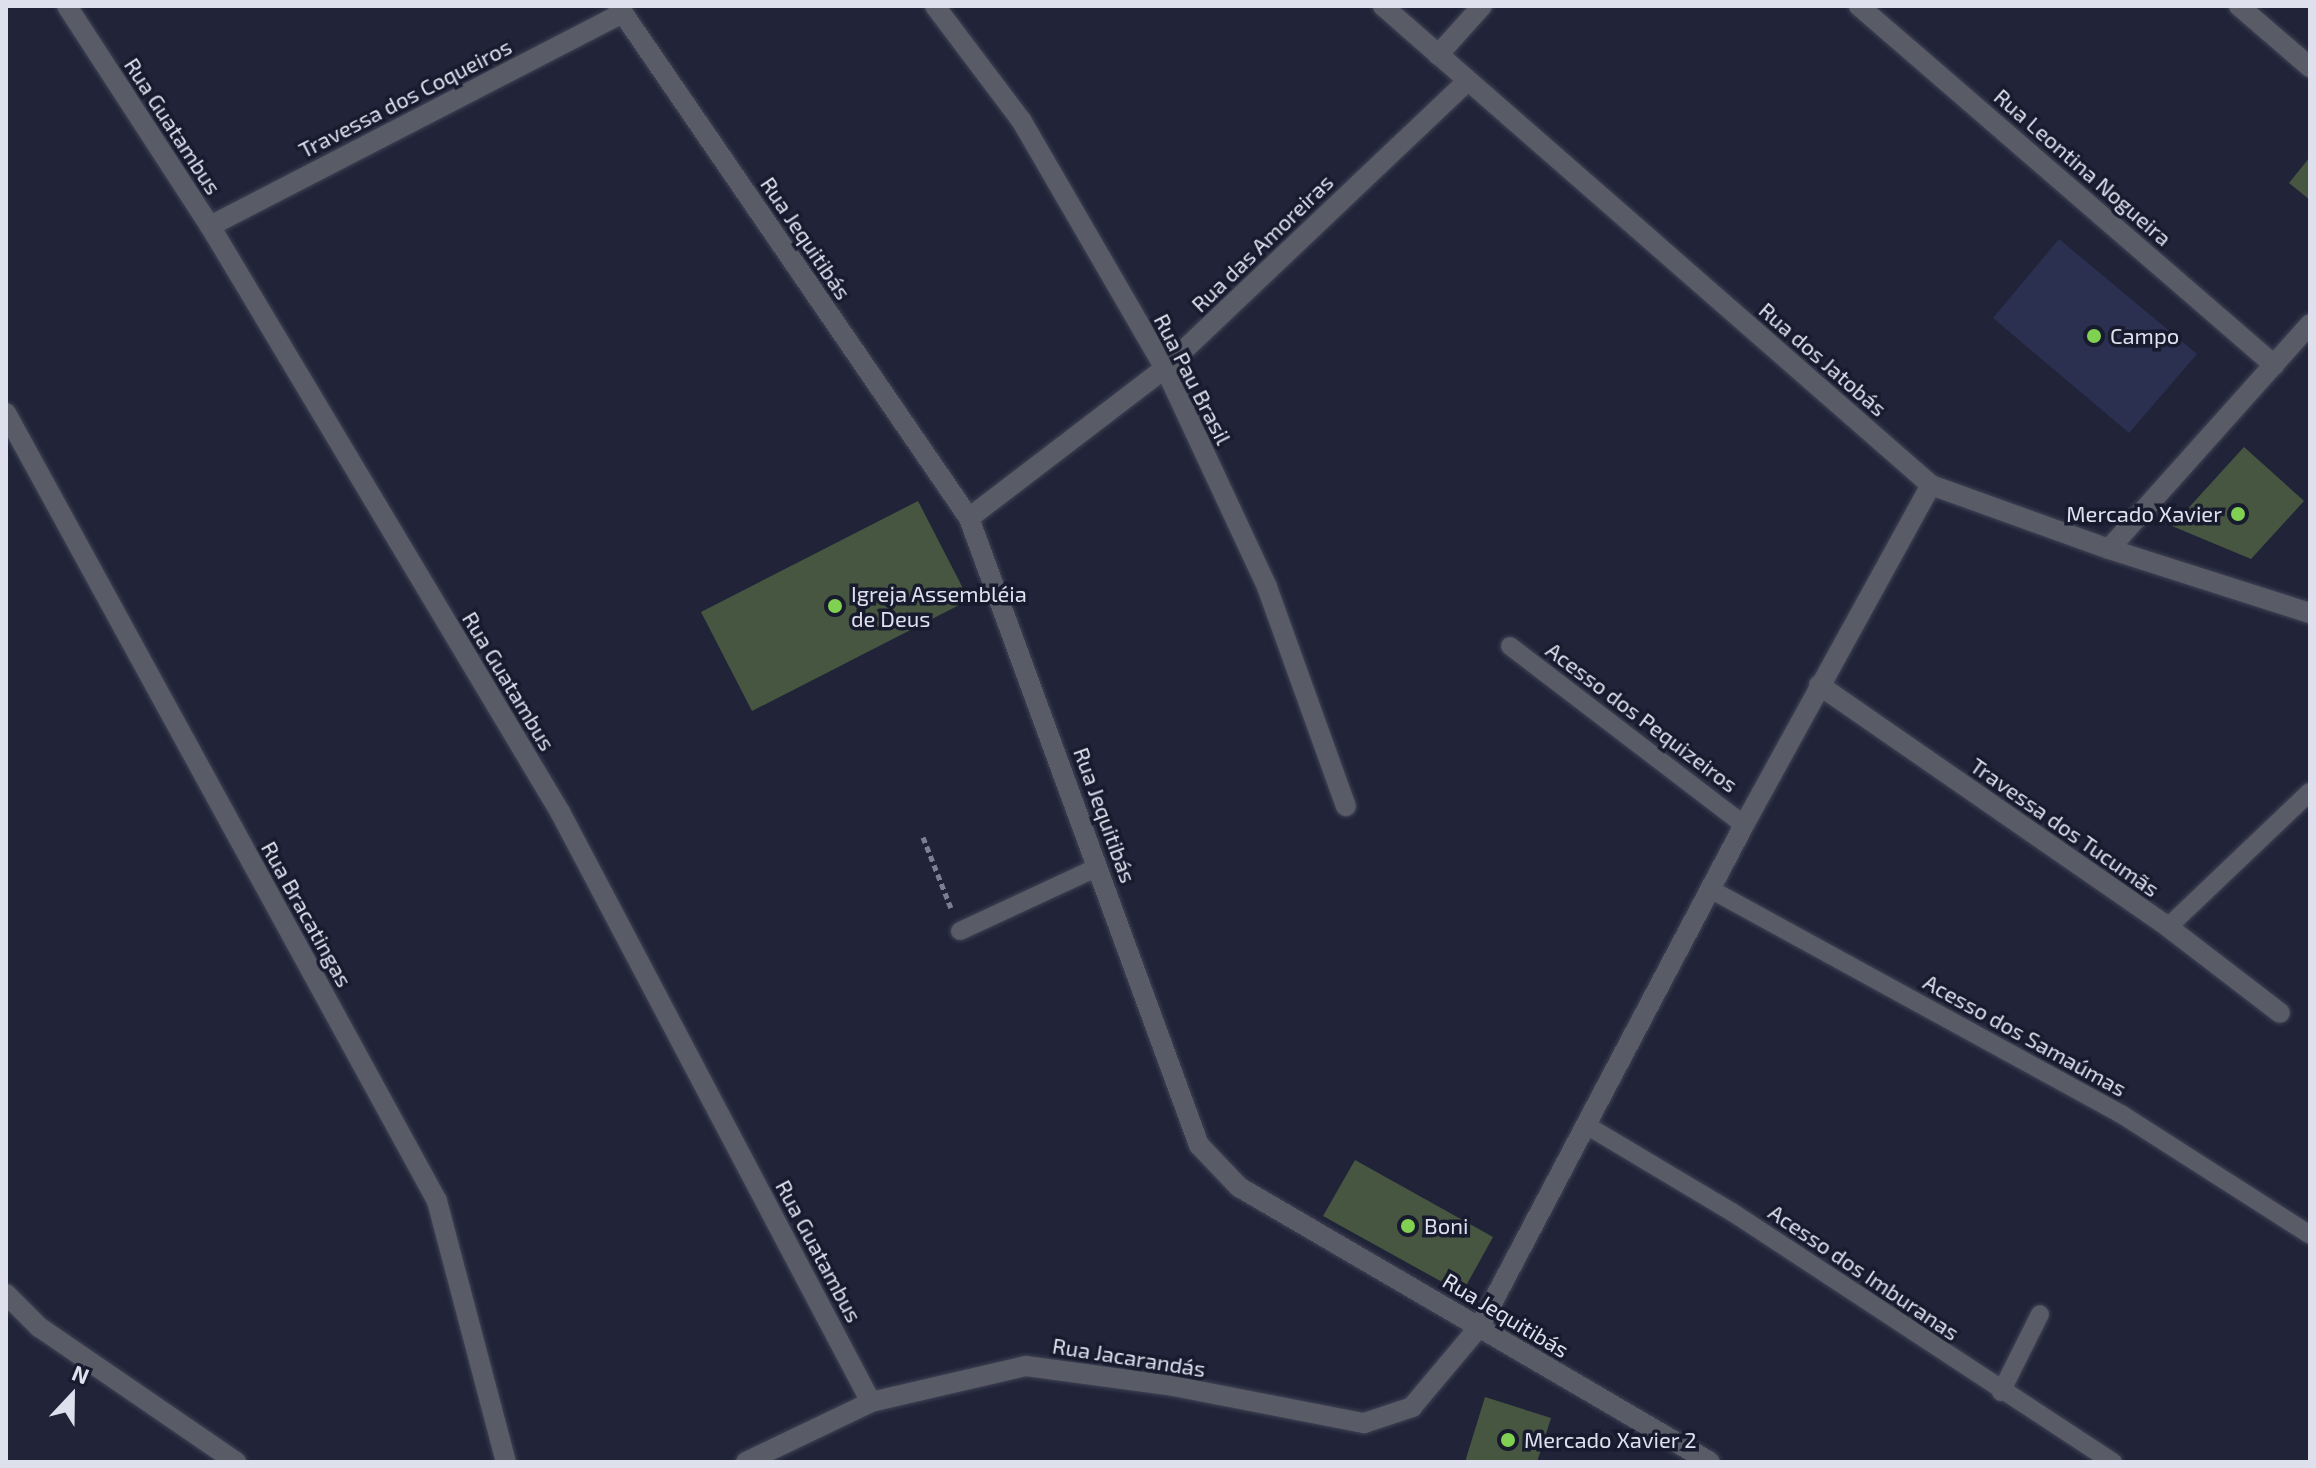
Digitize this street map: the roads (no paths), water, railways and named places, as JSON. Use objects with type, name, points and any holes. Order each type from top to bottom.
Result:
[{"type":"street","name":"Rua Guatambus","points":[[67,6],[210,226],[560,812],[871,1402]]},
{"type":"street","name":"Rua Pau Brasil","points":[[935,6],[1021,120],[1165,368],[1267,587],[1346,806]]},
{"type":"street","name":"Rua dos Jatobás","points":[[1383,6],[1931,485],[2109,549],[2310,613]]},
{"type":"street","points":[[1438,55],[1482,6]]},
{"type":"street","name":"Rua Leontina Nogueira","points":[[1859,6],[2274,365]]},
{"type":"street","points":[[2239,6],[2310,67]]},
{"type":"street","name":"Travessa dos Coqueiros","points":[[210,226],[620,9]]},
{"type":"street","name":"Rua Jequitibás","points":[[620,9],[969,518],[1199,1145],[1239,1187],[1710,1462]]},
{"type":"street","name":"Rua das Amoreiras","points":[[969,518],[1165,368],[1467,81]]},
{"type":"street","points":[[2109,549],[2310,324]]},
{"type":"street","name":"Rua Bracatingas","points":[[6,413],[437,1201],[506,1462]]},
{"type":"street","name":"Rua Jacarandás","points":[[746,1462],[871,1402],[1026,1366],[1173,1386],[1364,1423],[1412,1407],[1480,1326],[1819,685],[1931,485]]},
{"type":"street","name":"Travessa dos Tucumãs","points":[[1819,685],[2168,927],[2280,1013]]},
{"type":"street","points":[[6,1294],[39,1327],[236,1462]]},
{"type":"lane","name":"Acesso dos Pequizeiros","points":[[1510,646],[1744,825]]},
{"type":"lane","points":[[2168,927],[2310,792]]},
{"type":"lane","points":[[960,931],[1098,867]]},
{"type":"lane","name":"Acesso dos Samaúmas","points":[[1710,889],[2121,1114],[2310,1235]]},
{"type":"lane","name":"Acesso dos Imburanas","points":[[1586,1125],[1732,1212],[2001,1392],[2113,1462]]},
{"type":"lane","points":[[2001,1392],[2040,1314]]},
{"type":"place","name":"Campo","points":[[2094,336]]},
{"type":"place","name":"Mercado Xavier","points":[[2238,514]]},
{"type":"place","name":"Igreja Assembléia de Deus","points":[[835,606]]},
{"type":"place","name":"Boni","points":[[1408,1226]]},
{"type":"place","name":"Mercado Xavier 2","points":[[1508,1440]]}]
